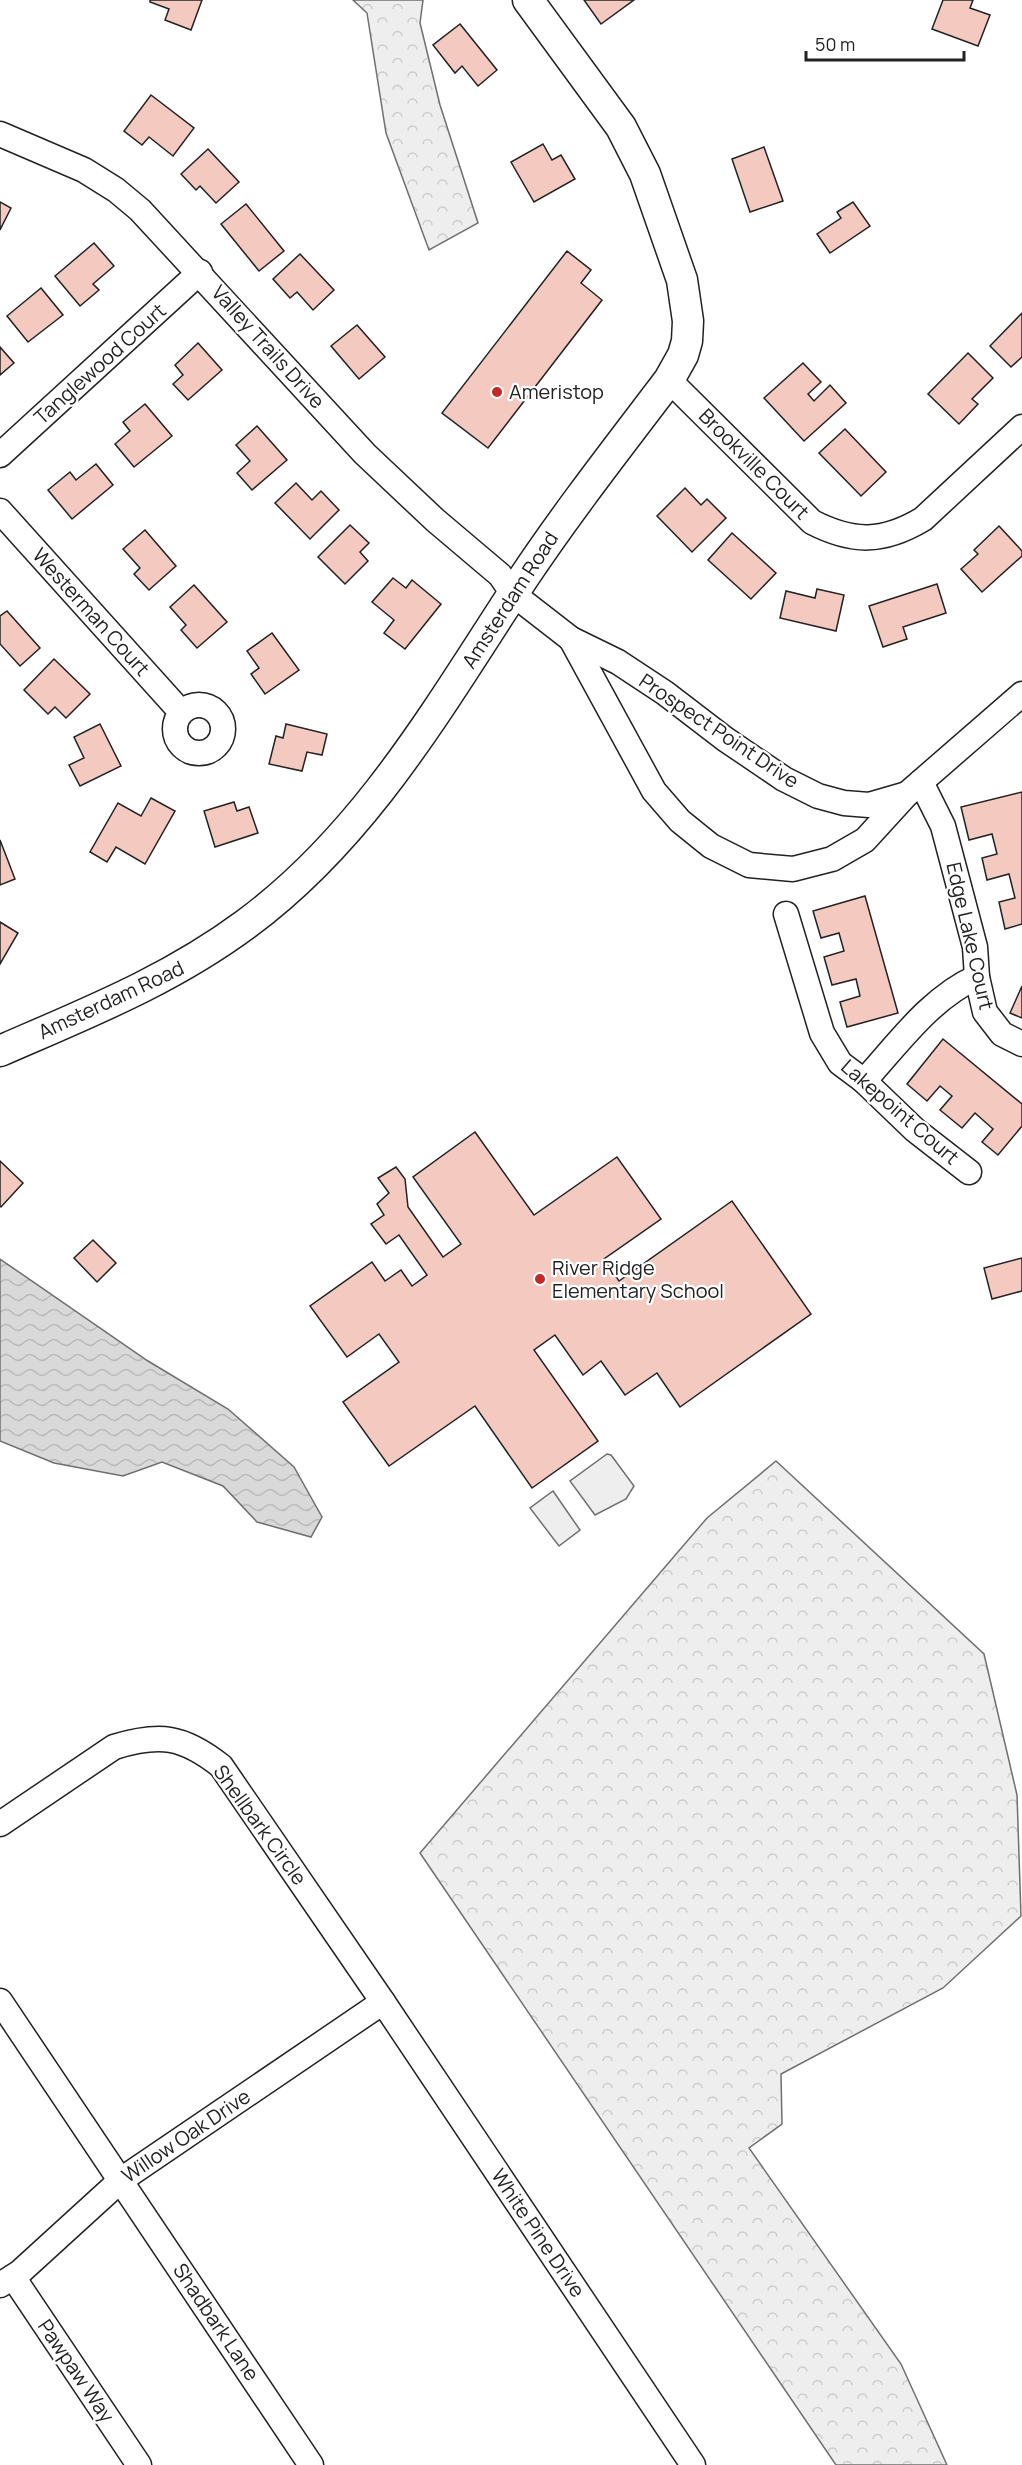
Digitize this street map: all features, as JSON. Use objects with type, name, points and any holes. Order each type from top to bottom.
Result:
[{"type":"main road","name":"Amsterdam Road","points":[[0,1051],[132,994],[178,970],[248,923],[308,872],[375,798],[558,527],[669,380],[683,355],[687,341],[688,321],[682,280],[645,174],[621,128],[528,0]]},
{"type":"street","name":"Valley Trails Drive","points":[[0,134],[84,170],[116,190],[140,210],[200,272],[365,454],[435,520],[500,575],[513,594]]},
{"type":"street","name":"Tanglewood Court","points":[[0,455],[200,272]]},
{"type":"street","name":"Brookville Court","points":[[669,380],[812,522],[834,534],[855,538],[872,538],[907,528],[924,519],[1022,427]]},
{"type":"street","name":"Westerman Court","points":[[0,511],[181,712]]},
{"type":"street","name":"Prospect Point Drive","points":[[513,594],[571,639],[618,662],[665,693],[725,739],[784,778],[818,796],[844,803],[870,805],[914,788]]},
{"type":"street","name":"Prospect Point Drive","points":[[571,639],[654,791],[680,821],[711,846],[750,865],[793,868],[832,859],[865,840],[914,788],[1022,694]]},
{"type":"street","name":"Edge Lake Court","points":[[914,788],[943,826],[975,947],[977,977],[985,1012],[1002,1034],[1022,1044]]},
{"type":"street","name":"Lakepoint Court","points":[[786,914],[822,1033],[840,1063],[864,1081],[915,1130],[969,1172]]},
{"type":"street","points":[[864,1081],[942,997],[977,977]]},
{"type":"street","name":"Shellbark Circle","points":[[0,1824],[114,1747],[153,1739],[171,1739],[190,1745],[221,1766],[383,2002]]},
{"type":"street","points":[[0,2001],[121,2180]]},
{"type":"street","name":"Willow Oak Drive","points":[[6,2281],[121,2180],[383,2002]]},
{"type":"street","name":"White Pine Drive","points":[[383,2002],[693,2465]]},
{"type":"street","name":"Shadbark Lane","points":[[121,2180],[311,2465]]},
{"type":"street","name":"Pawpaw Way","points":[[6,2281],[139,2465]]},
{"type":"green space","points":[[353,0],[423,0],[420,23],[440,105],[478,223],[429,250],[386,133],[367,13]]},
{"type":"green space","points":[[607,1454],[611,1455],[634,1486],[626,1499],[595,1515],[570,1481]]},
{"type":"green space","points":[[776,1461],[984,1654],[1017,1795],[1021,1916],[943,1988],[781,2074],[782,2124],[749,2148],[901,2364],[947,2465],[836,2465],[420,1853],[707,1518]]},
{"type":"green space","points":[[553,1491],[580,1530],[559,1546],[530,1508]]},
{"type":"water","points":[[0,1259],[148,1361],[228,1409],[294,1467],[322,1517],[311,1537],[257,1522],[223,1486],[162,1462],[123,1476],[54,1463],[0,1441]]},
{"type":"building","points":[[150,0],[202,0],[191,30],[165,20],[169,9],[150,2]]},
{"type":"building","points":[[584,0],[634,0],[601,24]]},
{"type":"building","points":[[943,0],[973,0],[970,8],[990,15],[978,46],[932,29]]},
{"type":"building","points":[[460,24],[497,70],[478,86],[462,66],[455,73],[433,45]]},
{"type":"building","points":[[151,95],[194,128],[173,156],[149,137],[142,145],[124,131]]},
{"type":"building","points":[[543,144],[552,160],[561,155],[575,179],[534,202],[511,162]]},
{"type":"building","points":[[764,147],[783,201],[750,212],[732,159]]},
{"type":"building","points":[[208,149],[239,182],[216,203],[200,186],[196,190],[181,174]]},
{"type":"building","points":[[0,202],[11,208],[0,230]]},
{"type":"building","points":[[853,202],[870,226],[830,253],[817,234],[841,218],[837,212]]},
{"type":"building","points":[[246,204],[284,251],[259,271],[221,224]]},
{"type":"building","points":[[94,243],[114,266],[93,284],[99,290],[80,306],[55,276]]},
{"type":"building","points":[[567,251],[591,270],[581,283],[602,300],[488,448],[442,413]]},
{"type":"building","points":[[300,254],[334,290],[313,310],[297,292],[290,298],[273,279]]},
{"type":"building","points":[[41,288],[63,315],[28,342],[7,316]]},
{"type":"building","points":[[1022,313],[1022,357],[1011,367],[990,346]]},
{"type":"building","points":[[357,325],[385,357],[359,379],[331,346]]},
{"type":"building","points":[[198,343],[222,370],[188,400],[173,384],[183,375],[175,365]]},
{"type":"building","points":[[0,347],[14,363],[0,375]]},
{"type":"building","points":[[968,353],[993,378],[972,399],[978,404],[959,424],[928,394]]},
{"type":"building","points":[[803,363],[821,382],[808,394],[814,401],[830,385],[846,403],[804,441],[764,398]]},
{"type":"building","points":[[145,404],[172,436],[134,467],[115,444],[130,431],[123,422]]},
{"type":"building","points":[[257,426],[287,460],[252,490],[237,473],[250,461],[236,445]]},
{"type":"building","points":[[845,429],[886,472],[861,496],[819,453]]},
{"type":"building","points":[[96,464],[113,485],[72,519],[48,490],[70,472],[76,480]]},
{"type":"building","points":[[296,483],[312,500],[321,491],[339,510],[310,539],[275,503]]},
{"type":"building","points":[[685,488],[701,505],[707,499],[726,518],[692,552],[657,516]]},
{"type":"building","points":[[350,525],[369,543],[360,552],[368,561],[345,584],[318,557]]},
{"type":"building","points":[[999,526],[1022,551],[1022,556],[982,592],[961,569],[978,554],[974,550]]},
{"type":"building","points":[[145,530],[176,566],[149,590],[134,574],[140,568],[123,549]]},
{"type":"building","points":[[732,533],[776,573],[751,599],[708,560]]},
{"type":"building","points":[[393,578],[406,588],[412,580],[441,604],[405,649],[384,633],[394,620],[372,602]]},
{"type":"building","points":[[937,584],[946,613],[903,627],[907,639],[883,647],[869,606]]},
{"type":"building","points":[[194,585],[227,622],[197,648],[181,630],[186,625],[170,607]]},
{"type":"building","points":[[817,589],[844,595],[836,631],[780,618],[786,591],[815,598]]},
{"type":"building","points":[[7,611],[40,648],[20,666],[0,644],[0,616]]},
{"type":"building","points":[[272,633],[299,670],[265,694],[251,674],[259,668],[247,651]]},
{"type":"building","points":[[54,659],[90,694],[66,718],[55,707],[48,714],[24,690]]},
{"type":"building","points":[[100,724],[121,766],[80,786],[69,765],[84,758],[74,737]]},
{"type":"building","points":[[286,724],[327,734],[322,755],[307,752],[302,771],[269,764],[276,736],[283,738]]},
{"type":"building","points":[[1022,792],[1022,924],[1005,929],[999,902],[1015,898],[1009,874],[987,880],[982,858],[997,854],[992,834],[969,840],[961,807]]},
{"type":"building","points":[[151,798],[175,811],[145,864],[116,847],[107,862],[90,852],[118,803],[141,816]]},
{"type":"building","points":[[234,802],[237,811],[249,807],[258,833],[215,847],[204,811]]},
{"type":"building","points":[[0,840],[15,879],[0,885]]},
{"type":"building","points":[[865,896],[898,1013],[847,1027],[840,1002],[860,996],[856,979],[832,985],[824,957],[844,951],[839,933],[821,938],[813,911]]},
{"type":"building","points":[[0,922],[18,933],[0,964]]},
{"type":"building","points":[[1022,986],[1022,1018],[1010,1013]]},
{"type":"building","points":[[943,1039],[1022,1104],[1022,1126],[998,1155],[982,1142],[993,1129],[975,1113],[962,1128],[940,1110],[952,1096],[940,1086],[927,1101],[907,1084]]},
{"type":"building","name":"River Ridge Elementary School","points":[[475,1132],[534,1215],[617,1157],[661,1219],[604,1259],[619,1281],[732,1201],[811,1314],[680,1407],[657,1373],[625,1395],[601,1361],[583,1375],[555,1335],[534,1350],[598,1441],[532,1488],[475,1406],[389,1466],[343,1402],[399,1362],[379,1334],[347,1357],[310,1306],[372,1262],[385,1281],[401,1270],[412,1286],[427,1275],[399,1235],[386,1244],[371,1224],[384,1215],[377,1204],[389,1193],[378,1178],[396,1167],[405,1179],[408,1207],[443,1257],[461,1244],[413,1177]]},
{"type":"building","points":[[0,1161],[23,1183],[1,1207],[0,1206]]},
{"type":"building","points":[[93,1240],[116,1263],[97,1282],[74,1258]]},
{"type":"building","points":[[1022,1258],[1022,1291],[992,1299],[984,1268]]},
{"type":"place","name":"Ameristop","points":[[497,392]]},
{"type":"place","name":"River Ridge Elementary School","points":[[540,1279]]}]
